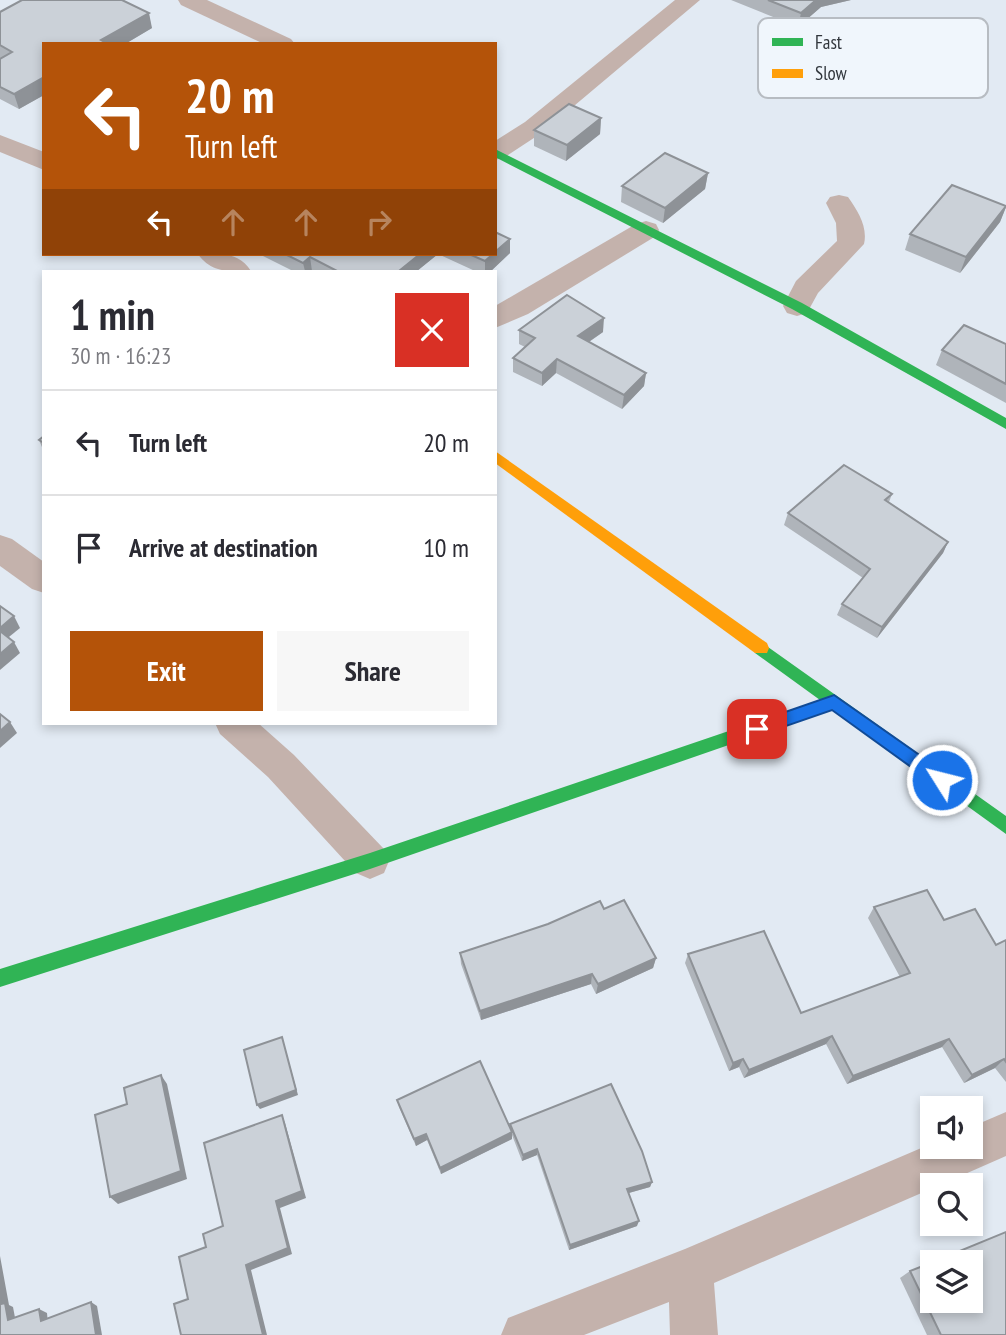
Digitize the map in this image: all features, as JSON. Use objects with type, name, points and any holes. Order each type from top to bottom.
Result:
[{"type":"street","points":[[189,0],[279,42]]},
{"type":"street","points":[[497,151],[534,127],[689,0]]},
{"type":"street","points":[[0,143],[42,161]]},
{"type":"street","points":[[497,153],[797,306],[1006,424]]},
{"type":"street","points":[[797,306],[806,288],[850,244],[853,237],[852,228],[839,203]]},
{"type":"street","points":[[497,317],[646,230]]},
{"type":"street","points":[[215,256],[236,270]]},
{"type":"street","points":[[497,457],[1006,826]]},
{"type":"street","points":[[0,548],[42,579]]},
{"type":"street","points":[[0,978],[370,861],[834,702]]},
{"type":"street","points":[[235,725],[281,766],[370,861]]},
{"type":"street","points":[[525,1335],[690,1270],[1006,1133]]},
{"type":"street","points":[[690,1270],[694,1335]]},
{"type":"building","points":[[22,0],[122,0],[149,13],[101,40],[104,42],[42,42],[42,78],[14,94],[0,87],[0,59],[12,52],[0,45],[0,12]]},
{"type":"building","points":[[768,0],[816,0],[801,13]]},
{"type":"building","points":[[569,104],[601,118],[567,145],[534,130]]},
{"type":"building","points":[[665,153],[708,173],[665,208],[622,186]]},
{"type":"building","points":[[952,185],[1006,206],[966,257],[910,234]]},
{"type":"building","points":[[497,233],[510,239],[497,250]]},
{"type":"building","points":[[289,256],[418,256],[400,270],[335,270],[310,257],[303,263]]},
{"type":"building","points":[[474,256],[491,256],[485,261]]},
{"type":"building","points":[[567,295],[604,318],[578,336],[646,373],[624,395],[557,359],[542,373],[513,358],[535,338],[519,330]]},
{"type":"building","points":[[964,325],[1006,344],[1006,384],[942,350]]},
{"type":"building","points":[[844,465],[892,494],[885,500],[948,542],[882,627],[842,604],[870,569],[788,513]]},
{"type":"building","points":[[0,606],[14,616],[0,628]]},
{"type":"building","points":[[0,631],[14,642],[0,654]]},
{"type":"building","points":[[0,714],[10,722],[0,731]]},
{"type":"building","points":[[927,890],[944,920],[975,909],[996,945],[1006,940],[1006,1062],[1004,1059],[972,1075],[949,1039],[853,1076],[832,1036],[749,1070],[743,1059],[733,1063],[688,954],[764,931],[801,1013],[910,973],[874,907]]},
{"type":"building","points":[[624,900],[656,958],[598,984],[592,974],[480,1011],[460,953],[548,924],[600,901],[604,909]]},
{"type":"building","points":[[282,1037],[296,1090],[257,1105],[244,1050]]},
{"type":"building","points":[[480,1061],[512,1132],[440,1168],[426,1134],[414,1139],[397,1100]]},
{"type":"building","points":[[161,1075],[181,1171],[110,1197],[95,1115],[127,1104],[124,1088]]},
{"type":"building","points":[[611,1084],[642,1151],[652,1182],[627,1189],[639,1221],[570,1245],[537,1149],[523,1155],[510,1124]]},
{"type":"building","points":[[282,1115],[302,1191],[276,1201],[288,1248],[246,1265],[263,1335],[181,1335],[174,1304],[188,1299],[179,1257],[206,1247],[203,1234],[223,1226],[204,1143]]},
{"type":"building","points":[[1006,1232],[1006,1335],[941,1335],[930,1313],[983,1313],[983,1250],[962,1250]]},
{"type":"building","points":[[920,1267],[920,1292],[910,1271]]},
{"type":"building","points":[[0,1296],[1,1304],[5,1303],[8,1320],[39,1309],[41,1321],[91,1302],[96,1335],[0,1335]]},
{"type":"traffic: fast","points":[[497,153],[797,306],[1006,424]]},
{"type":"traffic: fast","points":[[761,648],[1006,826]]},
{"type":"traffic: fast","points":[[0,978],[370,861],[834,702]]},
{"type":"traffic: slow","points":[[497,457],[761,648]]},
{"type":"route","points":[[757,729],[834,702],[942,780]]}]
